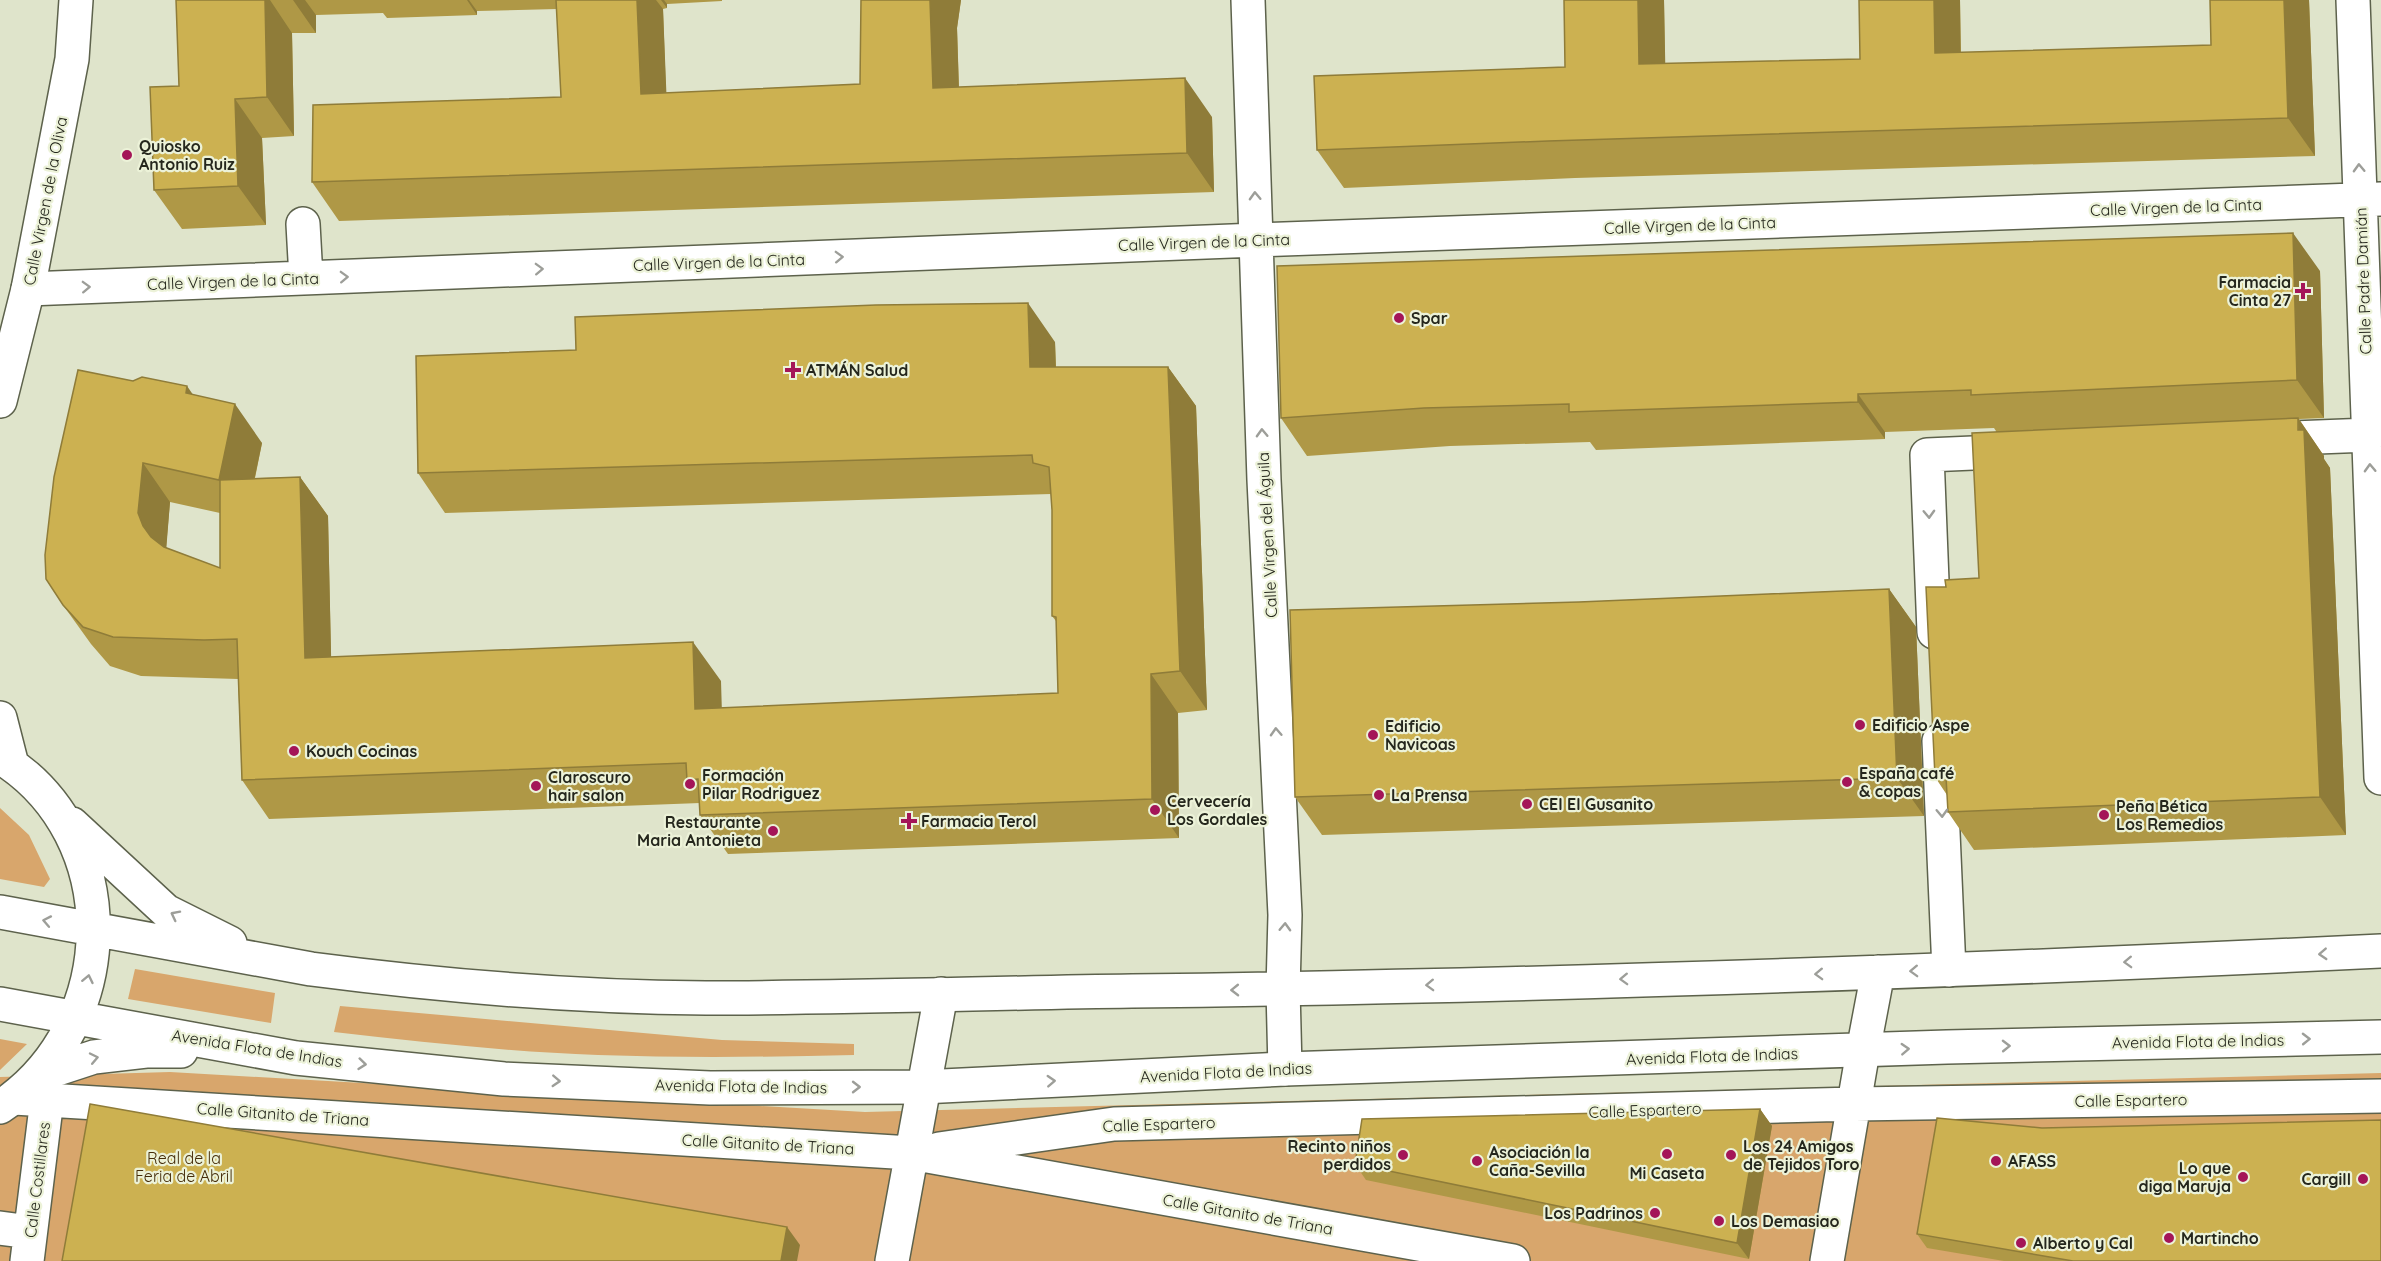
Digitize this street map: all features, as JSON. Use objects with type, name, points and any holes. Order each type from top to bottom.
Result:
[{"type":"street","name":"Calle Virgen de la Oliva","points":[[0,401],[28,290],[72,58],[76,0]]},
{"type":"street","name":"Calle Virgen del Águila","points":[[1248,0],[1263,480],[1286,915],[1283,989],[1286,1069]]},
{"type":"street","name":"Calle Padre Damián","points":[[2353,0],[2369,108],[2371,200],[2369,435],[2381,778]]},
{"type":"street","name":"Calle Virgen de la Cinta","points":[[28,290],[1257,240],[2371,200]]},
{"type":"street","points":[[303,224],[306,278]]},
{"type":"street","points":[[2237,441],[2369,435]]},
{"type":"street","points":[[1935,660],[1927,455],[2046,450]]},
{"type":"street","points":[[1937,707],[1949,970]]},
{"type":"street","points":[[0,718],[6,761],[166,911],[264,960]]},
{"type":"street","points":[[43,1087],[60,1047],[76,1018],[86,989],[93,959],[94,930],[91,895],[82,862],[69,831],[50,802]]},
{"type":"street","points":[[0,912],[353,974],[509,990],[702,998],[1283,989],[1949,970],[2381,951]]},
{"type":"street","points":[[1827,1261],[1878,972]]},
{"type":"street","points":[[892,1261],[922,1087],[941,994]]},
{"type":"street","name":"Avenida Flota de Indias","points":[[0,1004],[296,1058],[504,1079],[710,1088],[922,1087],[1286,1069],[2381,1037]]},
{"type":"street","points":[[0,1128],[7,1102],[43,1087],[94,1057],[146,1051],[254,1051]]},
{"type":"street","name":"Calle Gitanito de Triana","points":[[43,1087],[910,1153],[1513,1261]]},
{"type":"street","name":"Calle Costillares","points":[[19,1240],[43,1087]]},
{"type":"street","name":"Calle Espartero","points":[[910,1153],[1114,1124],[1855,1104],[2381,1096]]},
{"type":"green space","points":[[0,808],[29,835],[50,879],[44,887],[0,879]]},
{"type":"green space","points":[[135,969],[275,993],[271,1023],[128,999]]},
{"type":"green space","points":[[340,1006],[722,1040],[854,1044],[854,1055],[630,1056],[532,1052],[466,1046],[334,1032]]},
{"type":"green space","points":[[0,1039],[27,1044],[0,1070]]},
{"type":"green space","name":"Real de la Feria de Abril","points":[[170,1072],[865,1112],[2381,1073],[2381,1261],[0,1261],[0,1077]]},
{"type":"building","points":[[176,0],[265,0],[267,97],[235,99],[238,186],[154,190],[150,87],[179,86]]},
{"type":"building","points":[[556,0],[637,0],[641,94],[860,84],[861,0],[930,0],[933,88],[1185,78],[1187,153],[312,182],[313,105],[561,97]]},
{"type":"building","points":[[1564,0],[1638,0],[1639,64],[1860,59],[1859,0],[1934,0],[1935,53],[2211,45],[2210,0],[2284,0],[2288,118],[1317,150],[1314,76],[1565,67]]},
{"type":"building","points":[[2293,233],[2297,380],[1971,395],[1971,390],[1858,394],[1858,402],[1569,412],[1569,404],[1424,408],[1281,418],[1277,266]]},
{"type":"building","points":[[1028,303],[1030,367],[1168,367],[1180,671],[1151,674],[1152,799],[700,815],[698,779],[687,780],[686,763],[242,780],[237,639],[113,637],[83,627],[63,605],[46,579],[45,555],[54,477],[78,370],[133,381],[142,377],[187,386],[186,393],[235,404],[219,480],[143,463],[138,513],[151,537],[164,547],[220,568],[220,480],[300,477],[305,658],[693,642],[695,709],[1058,693],[1056,617],[1052,616],[1052,510],[1049,467],[1033,463],[1032,455],[418,473],[416,356],[576,350],[575,317],[876,305]]},
{"type":"building","points":[[2298,418],[2298,430],[2304,430],[2320,797],[1948,812],[1946,777],[1935,777],[1926,587],[1946,587],[1945,580],[1979,578],[1972,433]]},
{"type":"building","points":[[1889,589],[1897,778],[1295,797],[1290,610],[1579,602]]},
{"type":"building","points":[[90,1104],[787,1227],[781,1261],[62,1261]]},
{"type":"building","points":[[1760,1109],[1737,1243],[1355,1164],[1362,1119]]},
{"type":"building","points":[[1937,1118],[2042,1128],[2381,1120],[2381,1261],[2073,1261],[1917,1234]]},
{"type":"place","name":"Quiosko Antonio Ruiz","points":[[127,155]]},
{"type":"place","name":"Farmacia Cinta 27","points":[[2303,291]]},
{"type":"place","name":"Spar","points":[[1399,318]]},
{"type":"place","name":"ATMÁN Salud","points":[[793,370]]},
{"type":"place","name":"Edificio Aspe","points":[[1860,725]]},
{"type":"place","name":"Edificio Navicoas","points":[[1373,735]]},
{"type":"place","name":"Kouch Cocinas","points":[[294,751]]},
{"type":"place","name":"España café & copas","points":[[1847,782]]},
{"type":"place","name":"Formación Pilar Rodriguez","points":[[690,784]]},
{"type":"place","name":"Claroscuro hair salon","points":[[536,786]]},
{"type":"place","name":"La Prensa","points":[[1379,795]]},
{"type":"place","name":"CEI El Gusanito","points":[[1527,804]]},
{"type":"place","name":"Cervecería Los Gordales","points":[[1155,810]]},
{"type":"place","name":"Peña Bética Los Remedios","points":[[2104,815]]},
{"type":"place","name":"Farmacia Terol","points":[[909,821]]},
{"type":"place","name":"Restaurante Maria Antonieta","points":[[773,831]]},
{"type":"place","name":"Mi Caseta","points":[[1667,1154]]},
{"type":"place","name":"Recinto niños perdidos","points":[[1403,1155]]},
{"type":"place","name":"Los 24 Amigos de Tejidos Toro","points":[[1731,1155]]},
{"type":"place","name":"Asociación la Caña-Sevilla","points":[[1477,1161]]},
{"type":"place","name":"AFASS","points":[[1996,1161]]},
{"type":"place","name":"Lo que diga Maruja","points":[[2243,1177]]},
{"type":"place","name":"Cargill","points":[[2363,1179]]},
{"type":"place","name":"Los Padrinos","points":[[1655,1213]]},
{"type":"place","name":"Los Demasiao","points":[[1719,1221]]},
{"type":"place","name":"Martincho","points":[[2169,1238]]},
{"type":"place","name":"Alberto y Cal","points":[[2021,1243]]}]
